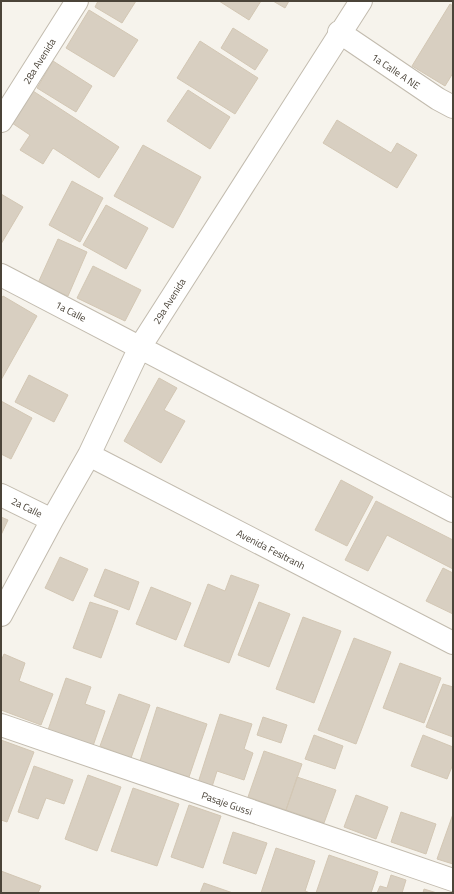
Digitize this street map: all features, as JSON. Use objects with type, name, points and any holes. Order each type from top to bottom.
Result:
[{"type":"street","name":"28a Avenida","points":[[1,121],[77,1]]},
{"type":"street","name":"29a Avenida","points":[[1,615],[89,455],[140,347],[360,1]]},
{"type":"street","name":"1a Calle A NE","points":[[339,32],[438,99],[453,107]]},
{"type":"street","name":"1a Calle","points":[[1,275],[453,511]]},
{"type":"street","name":"Avenida Fesitranh","points":[[89,455],[453,643]]},
{"type":"street","name":"2a Calle","points":[[1,495],[52,520]]},
{"type":"street","name":"Pasaje Gussi","points":[[1,725],[453,880]]},
{"type":"building","points":[[98,1],[136,1],[122,23],[95,7]]},
{"type":"building","points":[[219,1],[261,1],[249,20]]},
{"type":"building","points":[[273,1],[289,1],[285,8]]},
{"type":"building","points":[[450,4],[453,6],[453,73],[445,86],[412,66]]},
{"type":"building","points":[[89,10],[138,40],[114,77],[66,48]]},
{"type":"building","points":[[233,28],[268,50],[255,70],[221,48]]},
{"type":"building","points":[[200,41],[258,78],[235,114],[177,78]]},
{"type":"building","points":[[53,61],[92,86],[76,112],[37,88]]},
{"type":"building","points":[[188,90],[230,117],[210,149],[167,121]]},
{"type":"building","points":[[33,91],[119,147],[99,178],[53,148],[43,164],[20,150],[30,135],[12,123]]},
{"type":"building","points":[[337,120],[391,153],[397,143],[417,155],[397,188],[323,143]]},
{"type":"building","points":[[143,145],[201,177],[173,228],[114,196]]},
{"type":"building","points":[[72,181],[103,198],[80,242],[49,225]]},
{"type":"building","points":[[1,194],[23,207],[1,244]]},
{"type":"building","points":[[106,205],[148,228],[126,269],[83,245]]},
{"type":"building","points":[[58,239],[87,252],[68,296],[38,283]]},
{"type":"building","points":[[93,266],[141,290],[125,321],[77,298]]},
{"type":"building","points":[[3,296],[37,316],[1,380],[1,299]]},
{"type":"building","points":[[29,375],[68,395],[54,422],[15,402]]},
{"type":"building","points":[[159,378],[177,388],[164,410],[185,421],[161,463],[124,441]]},
{"type":"building","points":[[1,401],[32,418],[11,459],[1,454]]},
{"type":"building","points":[[341,480],[373,497],[347,546],[315,530]]},
{"type":"building","points":[[376,501],[453,540],[453,569],[387,535],[368,571],[345,560]]},
{"type":"building","points":[[1,517],[8,520],[1,535]]},
{"type":"building","points":[[60,557],[88,569],[73,601],[45,588]]},
{"type":"building","points":[[443,568],[453,573],[453,614],[426,601]]},
{"type":"building","points":[[105,569],[139,582],[129,610],[94,596]]},
{"type":"building","points":[[231,575],[259,585],[229,663],[184,646],[208,584],[225,591]]},
{"type":"building","points":[[151,587],[191,603],[176,640],[136,624]]},
{"type":"building","points":[[90,602],[118,611],[101,658],[73,648]]},
{"type":"building","points":[[259,602],[290,614],[269,667],[238,655]]},
{"type":"building","points":[[303,617],[341,631],[314,703],[276,689]]},
{"type":"building","points":[[354,638],[391,652],[356,744],[318,730]]},
{"type":"building","points":[[4,654],[25,663],[19,681],[53,694],[41,725],[1,710],[1,661]]},
{"type":"building","points":[[400,663],[441,678],[424,723],[383,708]]},
{"type":"building","points":[[66,678],[91,687],[85,704],[105,711],[93,746],[48,730]]},
{"type":"building","points":[[443,684],[453,687],[453,737],[426,727]]},
{"type":"building","points":[[119,694],[150,705],[131,758],[100,746]]},
{"type":"building","points":[[157,707],[207,724],[189,777],[140,761]]},
{"type":"building","points":[[220,714],[252,724],[244,749],[253,753],[244,780],[217,771],[211,790],[197,786]]},
{"type":"building","points":[[263,717],[287,725],[281,743],[257,735]]},
{"type":"building","points":[[314,735],[343,746],[335,769],[305,759]]},
{"type":"building","points":[[423,735],[453,747],[453,764],[447,779],[411,766]]},
{"type":"building","points":[[1,740],[34,752],[7,822],[1,820]]},
{"type":"building","points":[[264,751],[302,764],[286,810],[248,797]]},
{"type":"building","points":[[34,766],[73,780],[64,804],[46,798],[38,819],[18,812]]},
{"type":"building","points":[[88,775],[121,787],[97,851],[65,839]]},
{"type":"building","points":[[297,777],[336,790],[324,823],[286,810]]},
{"type":"building","points":[[133,788],[179,804],[157,866],[111,851]]},
{"type":"building","points":[[356,795],[388,807],[376,839],[344,827]]},
{"type":"building","points":[[189,805],[221,816],[203,868],[171,857]]},
{"type":"building","points":[[401,812],[436,824],[426,854],[391,842]]},
{"type":"building","points":[[453,814],[453,864],[437,859]]},
{"type":"building","points":[[233,832],[267,843],[256,874],[223,863]]},
{"type":"building","points":[[276,848],[315,861],[305,891],[310,893],[261,893]]},
{"type":"building","points":[[329,855],[378,872],[371,893],[316,893]]},
{"type":"building","points":[[1,871],[41,886],[38,893],[1,893]]},
{"type":"building","points":[[391,875],[406,880],[402,893],[377,893],[380,886],[387,888]]},
{"type":"building","points":[[204,883],[233,893],[200,893]]},
{"type":"building","points":[[424,889],[437,893],[423,893]]}]
